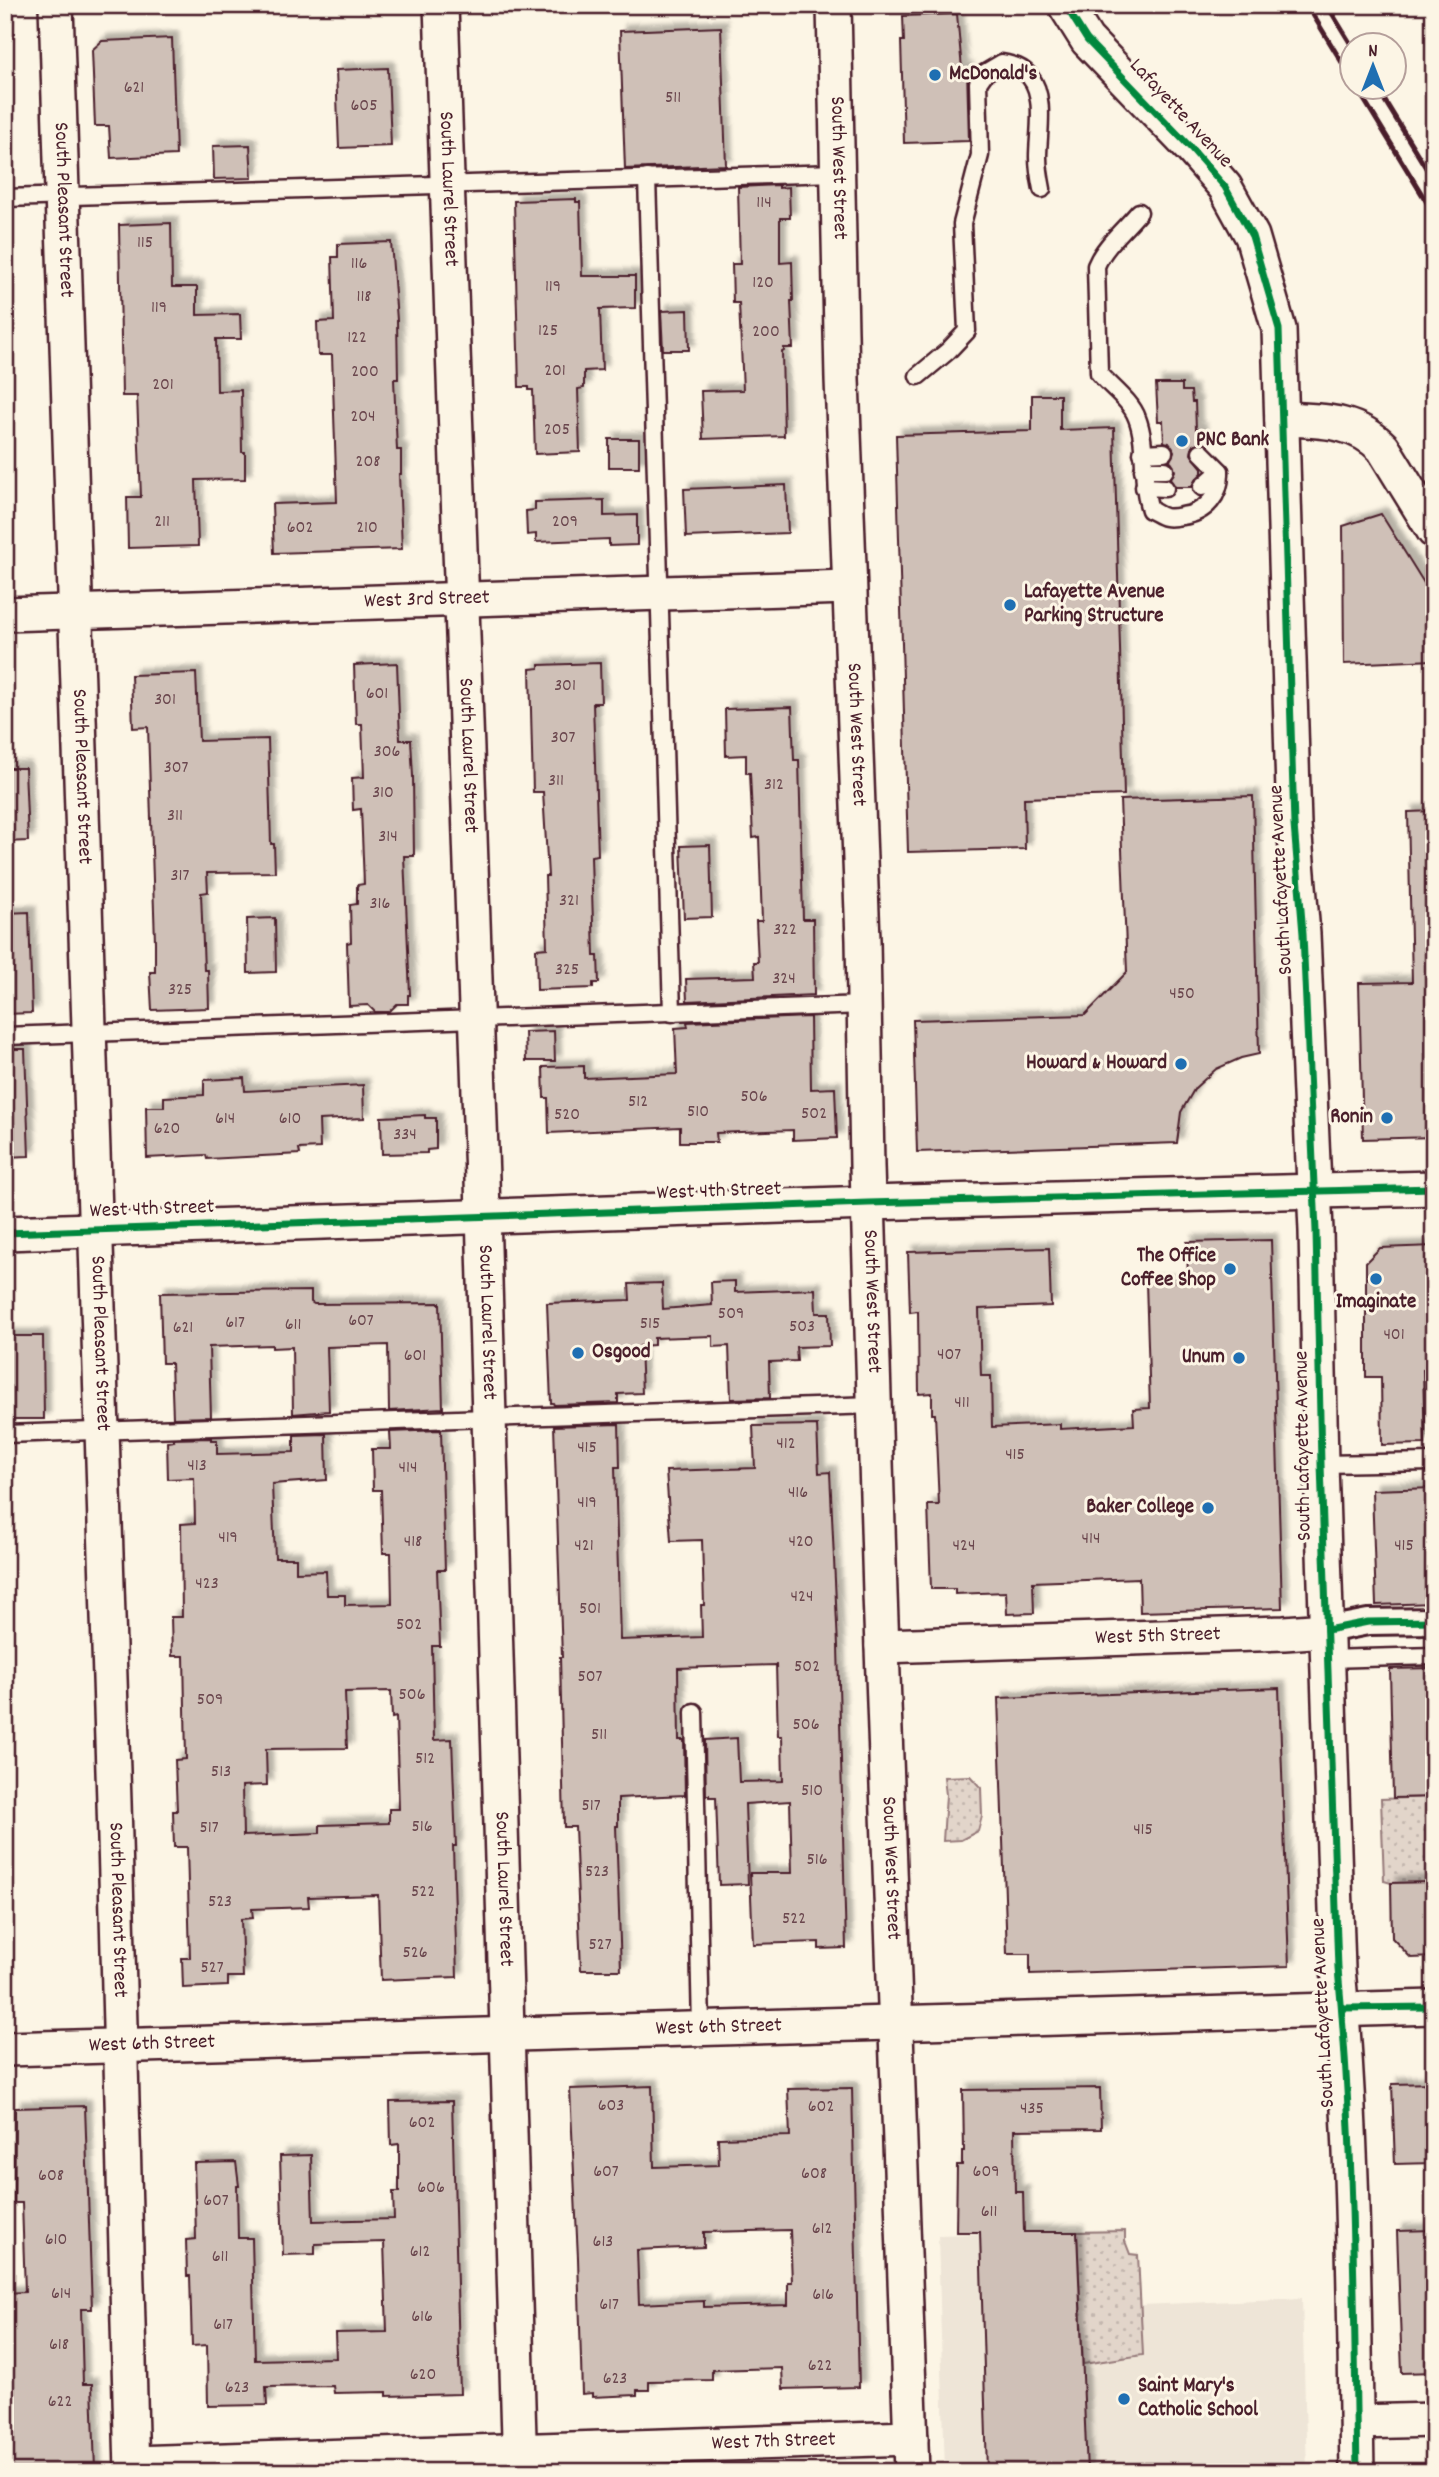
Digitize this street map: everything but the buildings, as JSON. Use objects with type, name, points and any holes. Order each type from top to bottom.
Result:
[{"type":"street","name":"South Pleasant Street","points":[[56,5],[132,2467]]},
{"type":"street","name":"South Laurel Street","points":[[441,5],[484,1217],[519,2462]]},
{"type":"street","name":"South West Street","points":[[834,5],[848,587],[912,2472]]},
{"type":"street","name":"Lafayette Avenue","points":[[1065,5],[1087,40],[1225,187],[1252,236],[1279,329],[1282,419]]},
{"type":"street","points":[[1282,419],[1348,425],[1373,438],[1434,531]]},
{"type":"street","name":"South Lafayette Avenue","points":[[1282,419],[1294,825],[1303,934],[1316,1231],[1338,1969],[1354,2257],[1357,2472]]},
{"type":"street","name":"West 3rd Street","points":[[5,614],[848,587]]},
{"type":"street","name":"West 4th Street","points":[[5,1233],[868,1203],[1434,1188]]},
{"type":"street","name":"West 5th Street","points":[[882,1646],[1275,1634],[1327,1644],[1368,1622],[1434,1621]]},
{"type":"street","name":"West 6th Street","points":[[5,2049],[1434,2007]]},
{"type":"street","points":[[1357,2423],[1434,2420]]},
{"type":"street","name":"West 7th Street","points":[[132,2467],[519,2462],[911,2438]]},
{"type":"lane","points":[[918,376],[967,331],[962,224],[980,155],[978,83],[985,73],[1002,63],[1017,66],[1029,76],[1035,86],[1038,103],[1038,167],[1042,189]]},
{"type":"lane","points":[[5,198],[837,173]]},
{"type":"lane","points":[[647,178],[673,1013]]},
{"type":"lane","points":[[1139,212],[1119,237],[1101,252],[1096,266],[1099,373],[1128,404],[1137,418],[1144,487],[1150,510],[1167,518],[1185,516],[1202,511],[1211,502],[1220,483],[1220,471],[1201,452]]},
{"type":"lane","points":[[1142,453],[1164,452]]},
{"type":"lane","points":[[1202,469],[1220,471]]},
{"type":"lane","points":[[1143,470],[1165,470]]},
{"type":"lane","points":[[1202,487],[1220,471]]},
{"type":"lane","points":[[1144,487],[1166,488]]},
{"type":"lane","points":[[5,1036],[864,1005]]},
{"type":"lane","points":[[5,1434],[875,1405]]},
{"type":"lane","points":[[1321,1464],[1434,1462]]},
{"type":"lane","points":[[1327,1644],[1434,1656]]},
{"type":"lane","points":[[694,1712],[701,2028]]},
{"type":"shaded area","points":[[970,1776],[981,1788],[982,1816],[978,1831],[961,1840],[943,1841],[946,1795],[944,1777]]},
{"type":"shaded area","points":[[1434,1797],[1434,1882],[1384,1881],[1381,1799]]},
{"type":"shaded area","name":"Saint Mary's Catholic School","points":[[1123,2229],[1130,2254],[1138,2255],[1141,2305],[1302,2298],[1307,2472],[945,2472],[938,2235]]},
{"type":"shaded area","points":[[1125,2231],[1125,2241],[1130,2254],[1138,2255],[1143,2355],[1083,2364],[1077,2232]]},
{"type":"railway","points":[[1307,5],[1338,56]]},
{"type":"railway","points":[[1327,5],[1343,32]]},
{"type":"railway","points":[[1366,102],[1434,214]]},
{"type":"railway","points":[[1386,102],[1434,181]]},
{"type":"cycle path","points":[[1065,5],[1087,40],[1225,187],[1252,236],[1279,329],[1294,825],[1303,934],[1316,1231],[1338,1969],[1350,2157],[1357,2472]]},
{"type":"cycle path","points":[[5,1233],[868,1203],[1434,1188]]},
{"type":"cycle path","points":[[1327,1630],[1368,1622],[1434,1621]]},
{"type":"cycle path","points":[[1342,2008],[1434,2007]]},
{"type":"place","name":"McDonald's","points":[[935,75]]},
{"type":"place","name":"PNC Bank","points":[[1182,441]]},
{"type":"place","name":"Lafayette Avenue Parking Structure","points":[[1010,605]]},
{"type":"place","name":"Howard & Howard","points":[[1181,1064]]},
{"type":"place","name":"Ronin","points":[[1387,1118]]},
{"type":"place","name":"The Office Coffee Shop","points":[[1230,1269]]},
{"type":"place","name":"Imaginate","points":[[1376,1279]]},
{"type":"place","name":"Osgood","points":[[578,1353]]},
{"type":"place","name":"Unum","points":[[1239,1358]]},
{"type":"place","name":"Baker College","points":[[1208,1508]]},
{"type":"place","name":"Saint Mary's Catholic School","points":[[1124,2399]]}]
